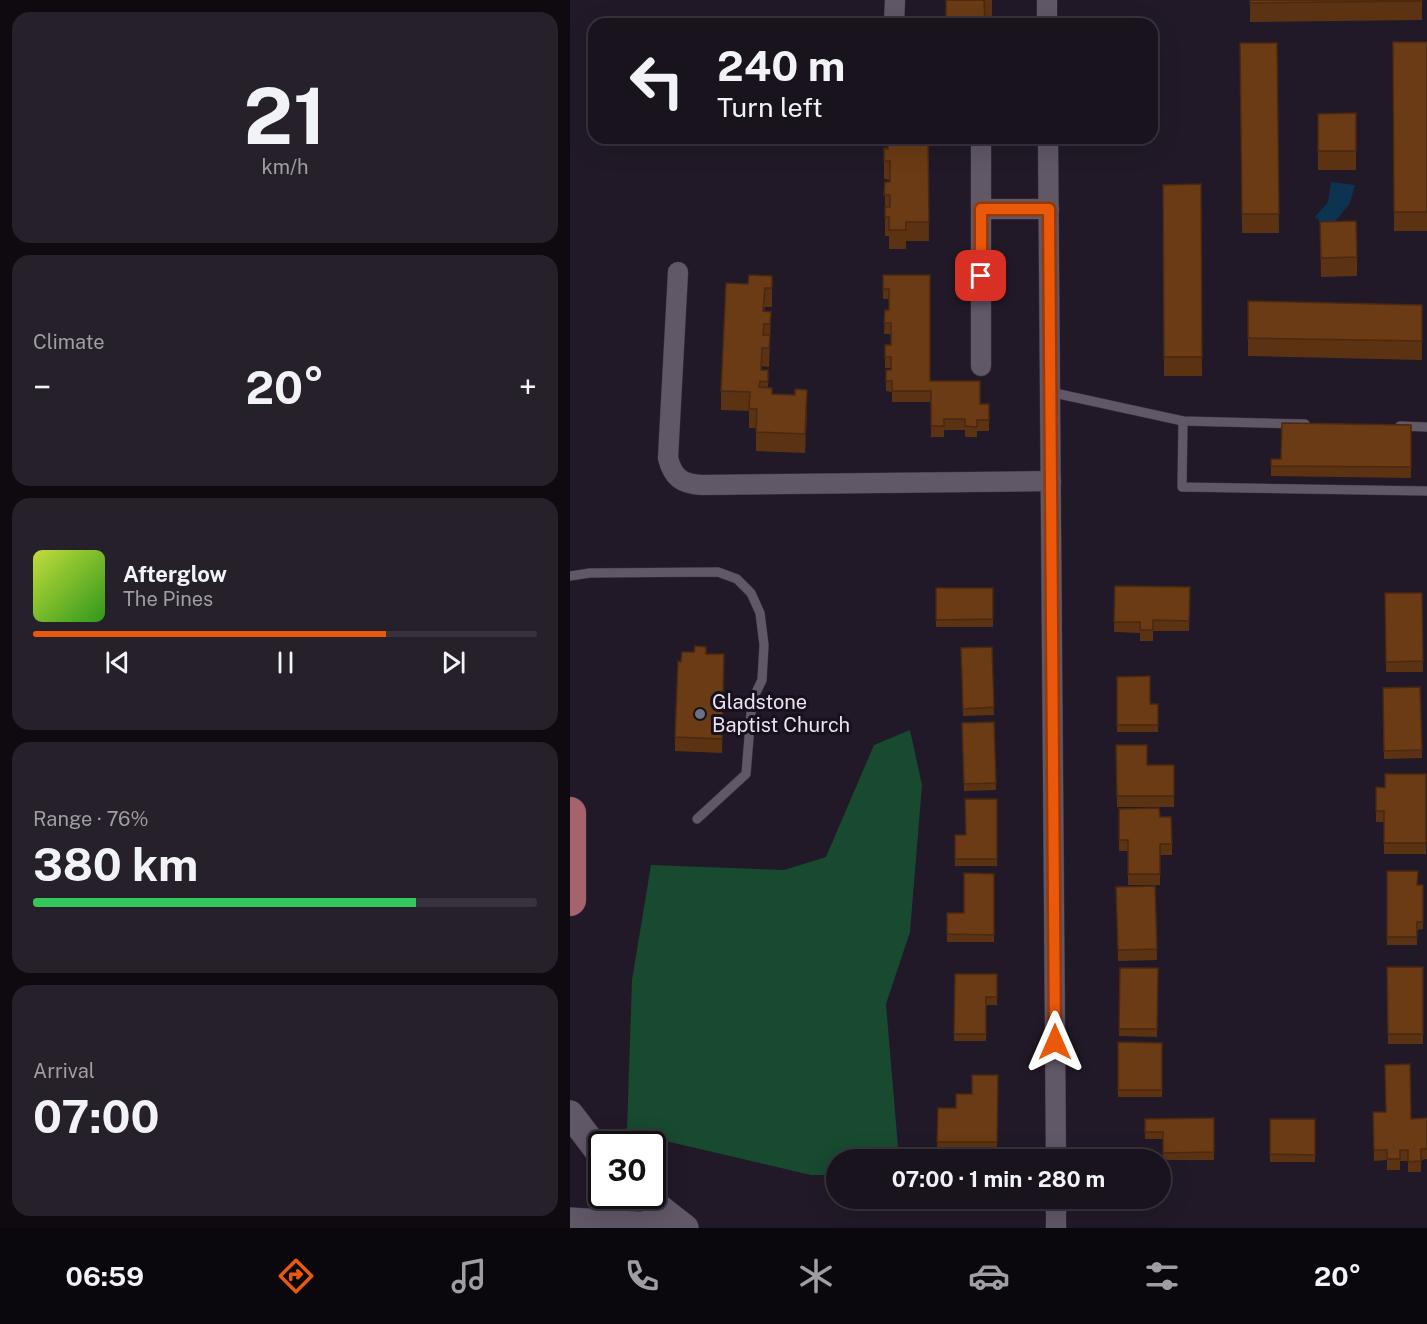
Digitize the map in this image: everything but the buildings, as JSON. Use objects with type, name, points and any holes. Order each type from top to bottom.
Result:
[{"type":"main road","points":[[570,813],[570,900]]},
{"type":"main road","points":[[570,1114],[588,1138]]},
{"type":"main road","points":[[660,1209],[684,1228]]},
{"type":"main road","points":[[570,1221],[684,1228]]},
{"type":"street","points":[[894,18],[895,0]]},
{"type":"street","points":[[1047,0],[1047,18]]},
{"type":"street","points":[[981,144],[981,366]]},
{"type":"street","points":[[1048,144],[1056,1149]]},
{"type":"street","points":[[981,209],[1049,209]]},
{"type":"street","points":[[678,272],[668,458],[674,475],[679,480],[702,485],[1051,481]]},
{"type":"street","points":[[1056,1209],[1056,1228]]},
{"type":"lane","points":[[1050,392],[1182,421],[1311,424]]},
{"type":"lane","points":[[1182,421],[1182,487],[1427,491]]},
{"type":"lane","points":[[1392,426],[1427,427]]},
{"type":"lane","points":[[570,576],[590,573],[718,572],[736,579],[751,593],[760,613],[764,645],[762,680],[752,701],[746,774],[697,819]]},
{"type":"green space","points":[[910,730],[922,785],[910,932],[886,1004],[898,1149],[826,1149],[826,1175],[811,1175],[666,1141],[666,1131],[627,1131],[632,980],[651,865],[784,870],[826,857],[874,745]]},
{"type":"water","points":[[1331,182],[1355,185],[1350,203],[1329,229],[1315,217],[1328,202]]},
{"type":"place","name":"Gladstone Baptist Church","points":[[700,714]]},
{"type":"route","points":[[981,276],[981,209],[1049,209],[1055,1042]]}]
